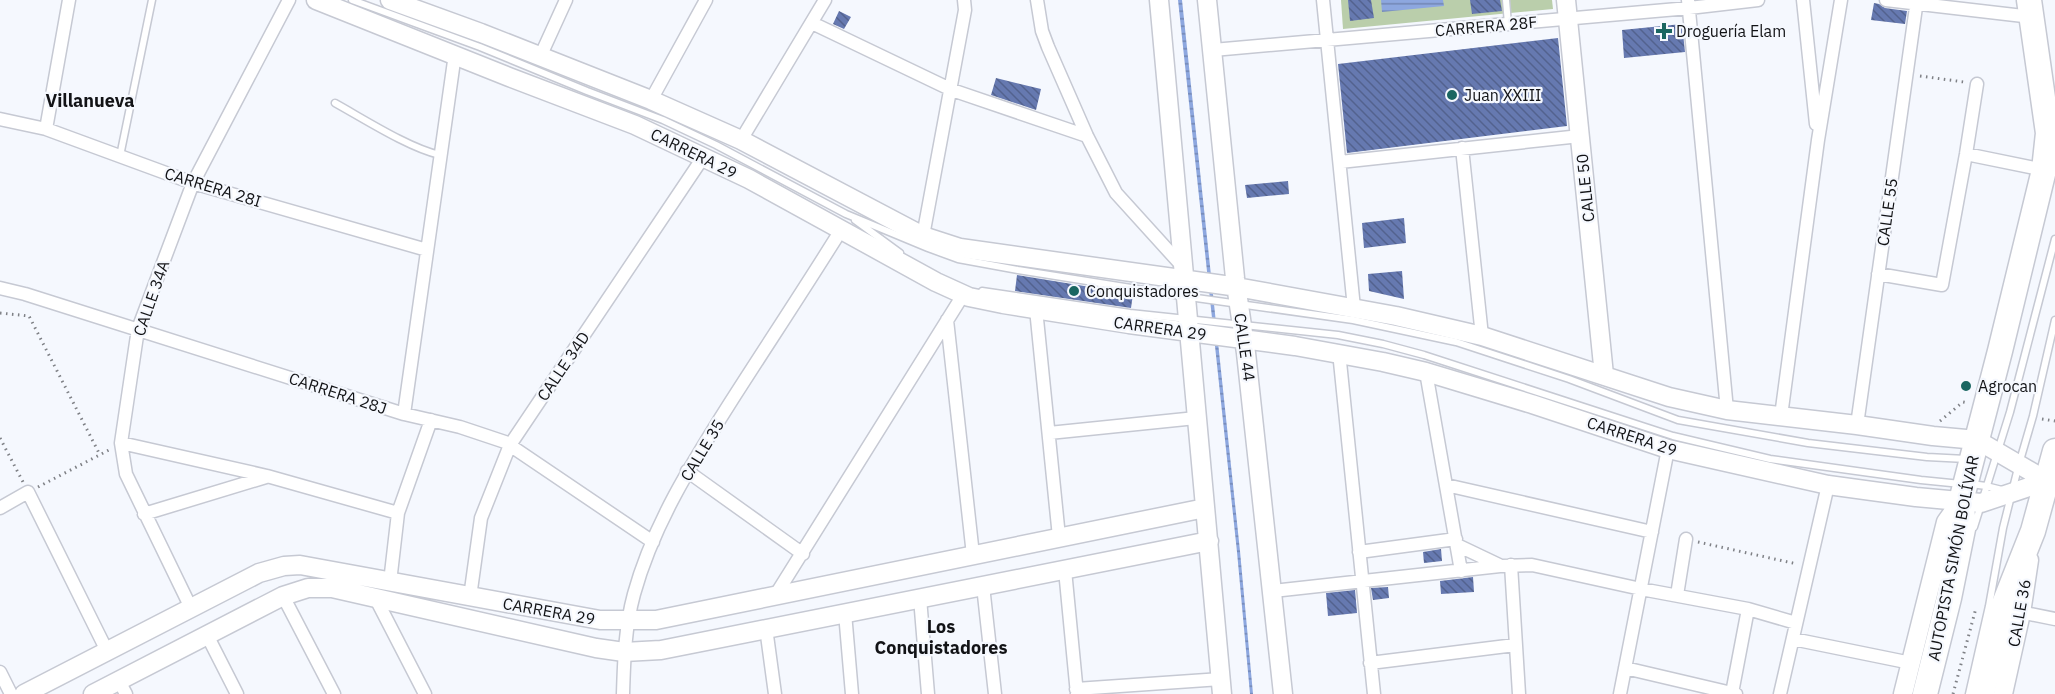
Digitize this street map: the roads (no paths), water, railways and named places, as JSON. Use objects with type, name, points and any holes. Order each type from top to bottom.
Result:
[{"type":"highway","name":"AUTOPISTA SIMÓN BOLÍVAR","points":[[1925,694],[1964,524],[1974,493],[2044,170],[2048,133],[2030,8]]},
{"type":"highway","points":[[1982,694],[2004,609],[2051,482],[2055,451]]},
{"type":"main road","name":"CARRERA 29","points":[[316,0],[509,77],[635,124],[844,222],[968,292],[1003,304],[1239,332],[1340,352],[1426,372],[1668,449],[1828,485],[1916,497],[2011,493],[2051,482]]},
{"type":"main road","name":"CARRERA 29","points":[[390,0],[651,100],[741,140],[923,236],[960,248],[1188,284],[1235,295],[1354,308],[1482,336],[1669,397],[1727,410],[1933,436],[2019,464],[2051,482]]},
{"type":"main road","points":[[1159,0],[1188,284],[1196,418],[1222,687]]},
{"type":"main road","name":"CALLE 44","points":[[1207,0],[1239,332],[1273,591],[1283,694]]},
{"type":"main road","name":"CALLE 50","points":[[1566,0],[1604,375]]},
{"type":"main road","points":[[1903,694],[1946,522],[1974,493]]},
{"type":"main road","name":"CARRERA 29","points":[[24,694],[260,573],[284,566],[300,565],[600,620],[656,620],[1205,508]]},
{"type":"main road","points":[[1171,515],[1180,524],[1182,530],[1179,543],[1175,548]]},
{"type":"main road","name":"CARRERA 29","points":[[93,694],[122,687],[207,635],[297,590],[320,587],[596,648],[624,652],[661,650],[1209,541]]},
{"type":"main road","name":"CALLE 36","points":[[2003,694],[2004,609]]},
{"type":"main road","points":[[596,648],[603,648],[611,639],[610,627],[600,620]]},
{"type":"main road","points":[[656,620],[647,628],[645,634],[650,646],[661,650]]},
{"type":"street","points":[[46,129],[69,0]]},
{"type":"street","name":"CALLE 34A","points":[[191,608],[126,474],[121,443],[138,329],[193,183],[289,0]]},
{"type":"street","points":[[540,57],[566,0]]},
{"type":"street","points":[[651,100],[706,0]]},
{"type":"street","points":[[741,140],[825,0]]},
{"type":"street","points":[[923,236],[952,90],[965,10],[964,0]]},
{"type":"street","points":[[1037,0],[1042,31],[1087,136],[1116,193],[1188,284]]},
{"type":"street","points":[[1323,0],[1354,308]]},
{"type":"street","name":"CARRERA 28F","points":[[1213,50],[1568,19],[1689,4],[1758,0]]},
{"type":"street","points":[[1803,0],[1818,140]]},
{"type":"street","points":[[1781,416],[1818,140],[1841,0]]},
{"type":"street","points":[[1886,0],[2030,8]]},
{"type":"street","name":"CALLE 55","points":[[1857,425],[1917,2]]},
{"type":"street","points":[[1689,4],[1727,410]]},
{"type":"street","points":[[812,22],[952,90],[1087,136]]},
{"type":"street","points":[[404,414],[455,54]]},
{"type":"street","points":[[1878,274],[1942,285],[1977,84]]},
{"type":"street","name":"CARRERA 28I","points":[[0,119],[46,129],[193,183],[427,250]]},
{"type":"street","points":[[1340,162],[1580,136]]},
{"type":"street","points":[[1462,148],[1482,336]]},
{"type":"street","points":[[1966,154],[2044,170]]},
{"type":"street","name":"CALLE 34D","points":[[470,597],[481,518],[510,445],[704,156]]},
{"type":"street","name":"CALLE 35","points":[[623,694],[624,652],[634,594],[653,542],[687,471],[844,222]]},
{"type":"street","name":"CARRERA 28J","points":[[0,288],[138,329],[404,414],[460,427],[510,445],[653,542]]},
{"type":"street","points":[[775,596],[947,320],[968,292]]},
{"type":"street","points":[[1036,309],[1059,537]]},
{"type":"street","points":[[947,320],[973,555]]},
{"type":"street","points":[[1340,352],[1374,694]]},
{"type":"street","points":[[1426,372],[1461,571]]},
{"type":"street","points":[[1049,433],[1196,418]]},
{"type":"street","points":[[390,582],[398,513],[431,420]]},
{"type":"street","points":[[121,443],[267,476],[398,513]]},
{"type":"street","points":[[1620,694],[1668,449]]},
{"type":"street","points":[[687,471],[803,554]]},
{"type":"street","points":[[144,513],[267,476]]},
{"type":"street","points":[[1446,485],[1652,532]]},
{"type":"street","points":[[1780,694],[1828,485]]},
{"type":"street","points":[[0,508],[28,492],[107,651]]},
{"type":"street","points":[[1677,595],[1686,539]]},
{"type":"street","points":[[1359,552],[1456,542],[1505,566]]},
{"type":"street","points":[[1273,591],[1532,565],[1748,609],[1796,624]]},
{"type":"street","points":[[1505,566],[1519,694]]},
{"type":"street","points":[[1065,570],[1077,692],[1222,687]]},
{"type":"street","points":[[983,585],[995,694]]},
{"type":"street","points":[[284,596],[334,694]]},
{"type":"street","points":[[920,598],[928,694]]},
{"type":"street","points":[[376,599],[425,694]]},
{"type":"street","points":[[1625,668],[1734,694],[1748,609]]},
{"type":"street","points":[[2004,609],[2055,619]]},
{"type":"street","points":[[845,613],[852,694]]},
{"type":"street","points":[[766,628],[775,694]]},
{"type":"street","points":[[207,635],[237,694]]},
{"type":"street","points":[[1792,639],[1911,663]]},
{"type":"street","points":[[1371,663],[1515,645]]},
{"type":"street","points":[[0,672],[11,694]]},
{"type":"lane","points":[[120,156],[152,0]]},
{"type":"lane","points":[[352,0],[480,47],[663,120],[716,145],[908,258]]},
{"type":"lane","points":[[1506,0],[1508,24]]},
{"type":"lane","points":[[335,103],[402,139],[431,153],[441,155]]},
{"type":"lane","points":[[844,222],[958,259],[1018,270],[1188,284]]},
{"type":"lane","points":[[1235,295],[1456,342],[1569,379],[1678,420],[1808,442],[1927,457],[1983,452],[2010,412],[2055,239]]},
{"type":"lane","points":[[917,263],[927,268]]},
{"type":"lane","points":[[968,292],[1013,296],[1130,313],[1190,326]]},
{"type":"lane","points":[[1969,694],[2004,609],[2003,528],[2033,417],[2055,320]]},
{"type":"lane","points":[[1239,332],[1338,335],[1383,344],[1425,355],[1673,436],[1770,459],[1920,480],[1974,493],[1972,536]]},
{"type":"water","points":[[1178,0],[1182,0],[1253,694],[1250,694]]},
{"type":"water","points":[[1381,0],[1443,0],[1444,6],[1382,12]]},
{"type":"place","name":"Droguería Elam","points":[[1664,31]]},
{"type":"place","name":"Juan XXIII","points":[[1452,95]]},
{"type":"place","name":"Conquistadores","points":[[1074,291]]},
{"type":"place","name":"Agrocan","points":[[1966,386]]},
{"type":"district","name":"Villanueva","points":[[90,101]]},
{"type":"district","name":"Los Conquistadores","points":[[941,637]]}]
